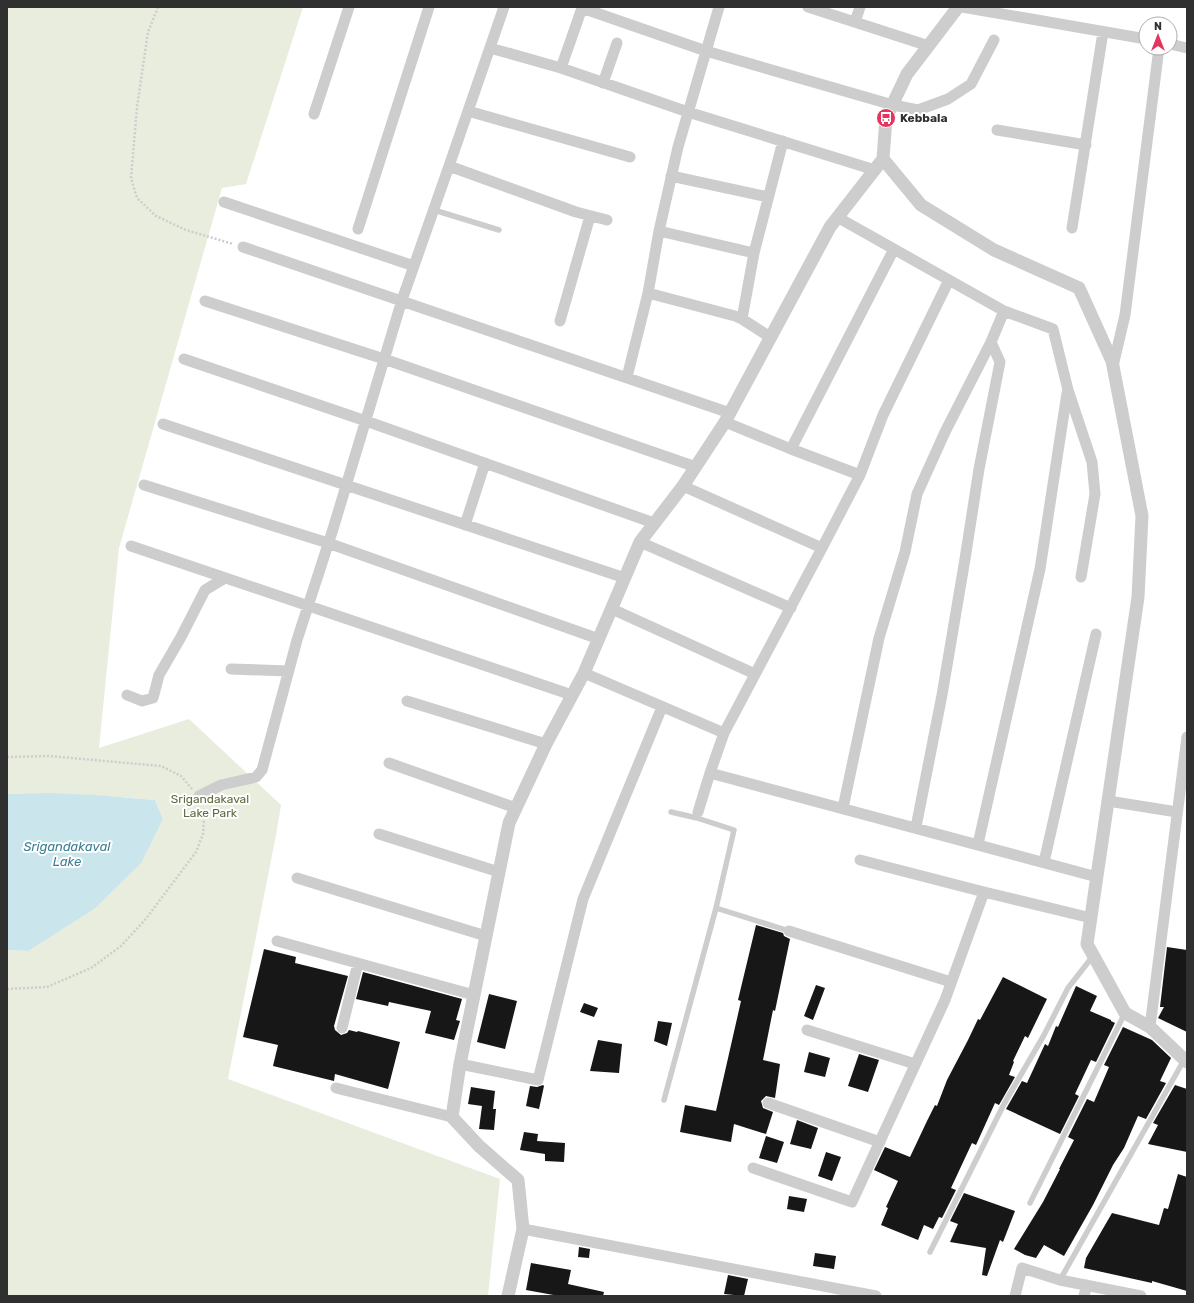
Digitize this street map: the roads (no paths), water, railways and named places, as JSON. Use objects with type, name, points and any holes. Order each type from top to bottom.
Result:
[{"type":"street","points":[[314,114],[349,7]]},
{"type":"street","points":[[358,229],[429,7]]},
{"type":"street","points":[[199,796],[221,785],[256,777],[262,770],[288,671],[402,300],[504,7]]},
{"type":"street","points":[[561,68],[582,7],[706,51],[893,105],[918,110],[948,99],[971,84],[994,40]]},
{"type":"street","points":[[627,377],[648,293],[659,231],[678,147],[719,7]]},
{"type":"street","points":[[808,7],[929,46]]},
{"type":"street","points":[[856,22],[860,7]]},
{"type":"street","points":[[452,1117],[460,1064],[509,823],[546,744],[584,673],[640,542],[683,486],[728,418],[830,227],[883,159],[886,118],[907,74],[958,7]]},
{"type":"street","points":[[962,7],[1138,38]]},
{"type":"street","points":[[1072,228],[1103,32]]},
{"type":"street","points":[[603,83],[617,43]]},
{"type":"street","points":[[490,48],[561,68],[688,112],[875,170]]},
{"type":"street","points":[[1113,366],[1125,315],[1158,56]]},
{"type":"street","points":[[468,111],[630,157]]},
{"type":"street","points":[[997,130],[1086,144]]},
{"type":"street","points":[[742,319],[754,253],[783,141]]},
{"type":"street","points":[[883,159],[921,205],[994,250],[1079,288],[1112,361],[1142,516],[1138,597],[1087,944],[1125,1013],[1150,1027],[1186,1061]]},
{"type":"street","points":[[449,166],[590,216],[607,220]]},
{"type":"street","points":[[671,176],[768,197]]},
{"type":"street","points":[[224,202],[414,266]]},
{"type":"street","points":[[560,322],[590,216]]},
{"type":"street","points":[[837,218],[1004,311],[1053,329],[1068,390],[1092,462],[1096,494],[1081,577]]},
{"type":"street","points":[[659,231],[754,253]]},
{"type":"street","points":[[243,246],[627,377],[728,418],[791,449],[860,475]]},
{"type":"street","points":[[791,449],[894,249]]},
{"type":"street","points":[[697,815],[724,733],[860,475],[883,415],[948,280]]},
{"type":"street","points":[[648,293],[742,319],[770,337]]},
{"type":"street","points":[[205,301],[384,359],[696,467]]},
{"type":"street","points":[[843,808],[879,638],[906,552],[917,494],[945,432],[991,342],[1004,311]]},
{"type":"street","points":[[916,827],[942,695],[966,559],[979,469],[1000,362],[991,342]]},
{"type":"street","points":[[184,359],[366,421],[654,523]]},
{"type":"street","points":[[978,844],[1040,569],[1068,390]]},
{"type":"street","points":[[163,424],[625,578]]},
{"type":"street","points":[[465,525],[484,463]]},
{"type":"street","points":[[144,485],[328,543],[599,639]]},
{"type":"street","points":[[683,486],[822,548]]},
{"type":"street","points":[[640,542],[791,608]]},
{"type":"street","points":[[131,546],[572,696]]},
{"type":"street","points":[[127,695],[142,702],[153,698],[159,675],[181,637],[205,590],[225,578]]},
{"type":"street","points":[[612,609],[755,674]]},
{"type":"street","points":[[1044,862],[1096,634]]},
{"type":"street","points":[[231,669],[288,671]]},
{"type":"street","points":[[584,673],[724,733]]},
{"type":"street","points":[[407,702],[546,744]]},
{"type":"street","points":[[460,1064],[538,1080],[583,899],[662,707]]},
{"type":"street","points":[[1150,1027],[1187,737]]},
{"type":"street","points":[[390,763],[516,808]]},
{"type":"street","points":[[710,773],[916,827],[1097,877]]},
{"type":"street","points":[[1108,801],[1178,812]]},
{"type":"street","points":[[379,834],[499,872]]},
{"type":"street","points":[[860,860],[1091,918]]},
{"type":"street","points":[[297,878],[486,936]]},
{"type":"street","points":[[753,1168],[852,1202],[945,1000],[984,892]]},
{"type":"street","points":[[789,931],[951,982]]},
{"type":"street","points":[[277,941],[474,995]]},
{"type":"street","points":[[342,1028],[358,963]]},
{"type":"street","points":[[807,1030],[915,1064]]},
{"type":"street","points":[[336,1088],[452,1117],[479,1146],[518,1180],[523,1229],[508,1296]]},
{"type":"street","points":[[768,1103],[880,1142]]},
{"type":"street","points":[[523,1229],[876,1296]]},
{"type":"street","points":[[1015,1296],[1022,1268],[1060,1280],[1086,1291],[1141,1296]]},
{"type":"lane","points":[[434,210],[499,230]]},
{"type":"lane","points":[[664,1100],[716,908],[734,830],[697,815],[671,812]]},
{"type":"lane","points":[[716,908],[789,931]]},
{"type":"lane","points":[[930,1252],[1004,1104],[1044,1035],[1068,988],[1093,956]]},
{"type":"lane","points":[[1030,1204],[1125,1013]]},
{"type":"lane","points":[[1060,1280],[1186,1061]]},
{"type":"water","name":"Srigandakaval Lake","points":[[48,793],[155,800],[163,819],[141,863],[94,909],[28,951],[7,950],[7,794]]},
{"type":"place","name":"Kebbala","points":[[886,118]]},
{"type":"park label","name":"Srigandakaval Lake Park","points":[[210,806]]}]
